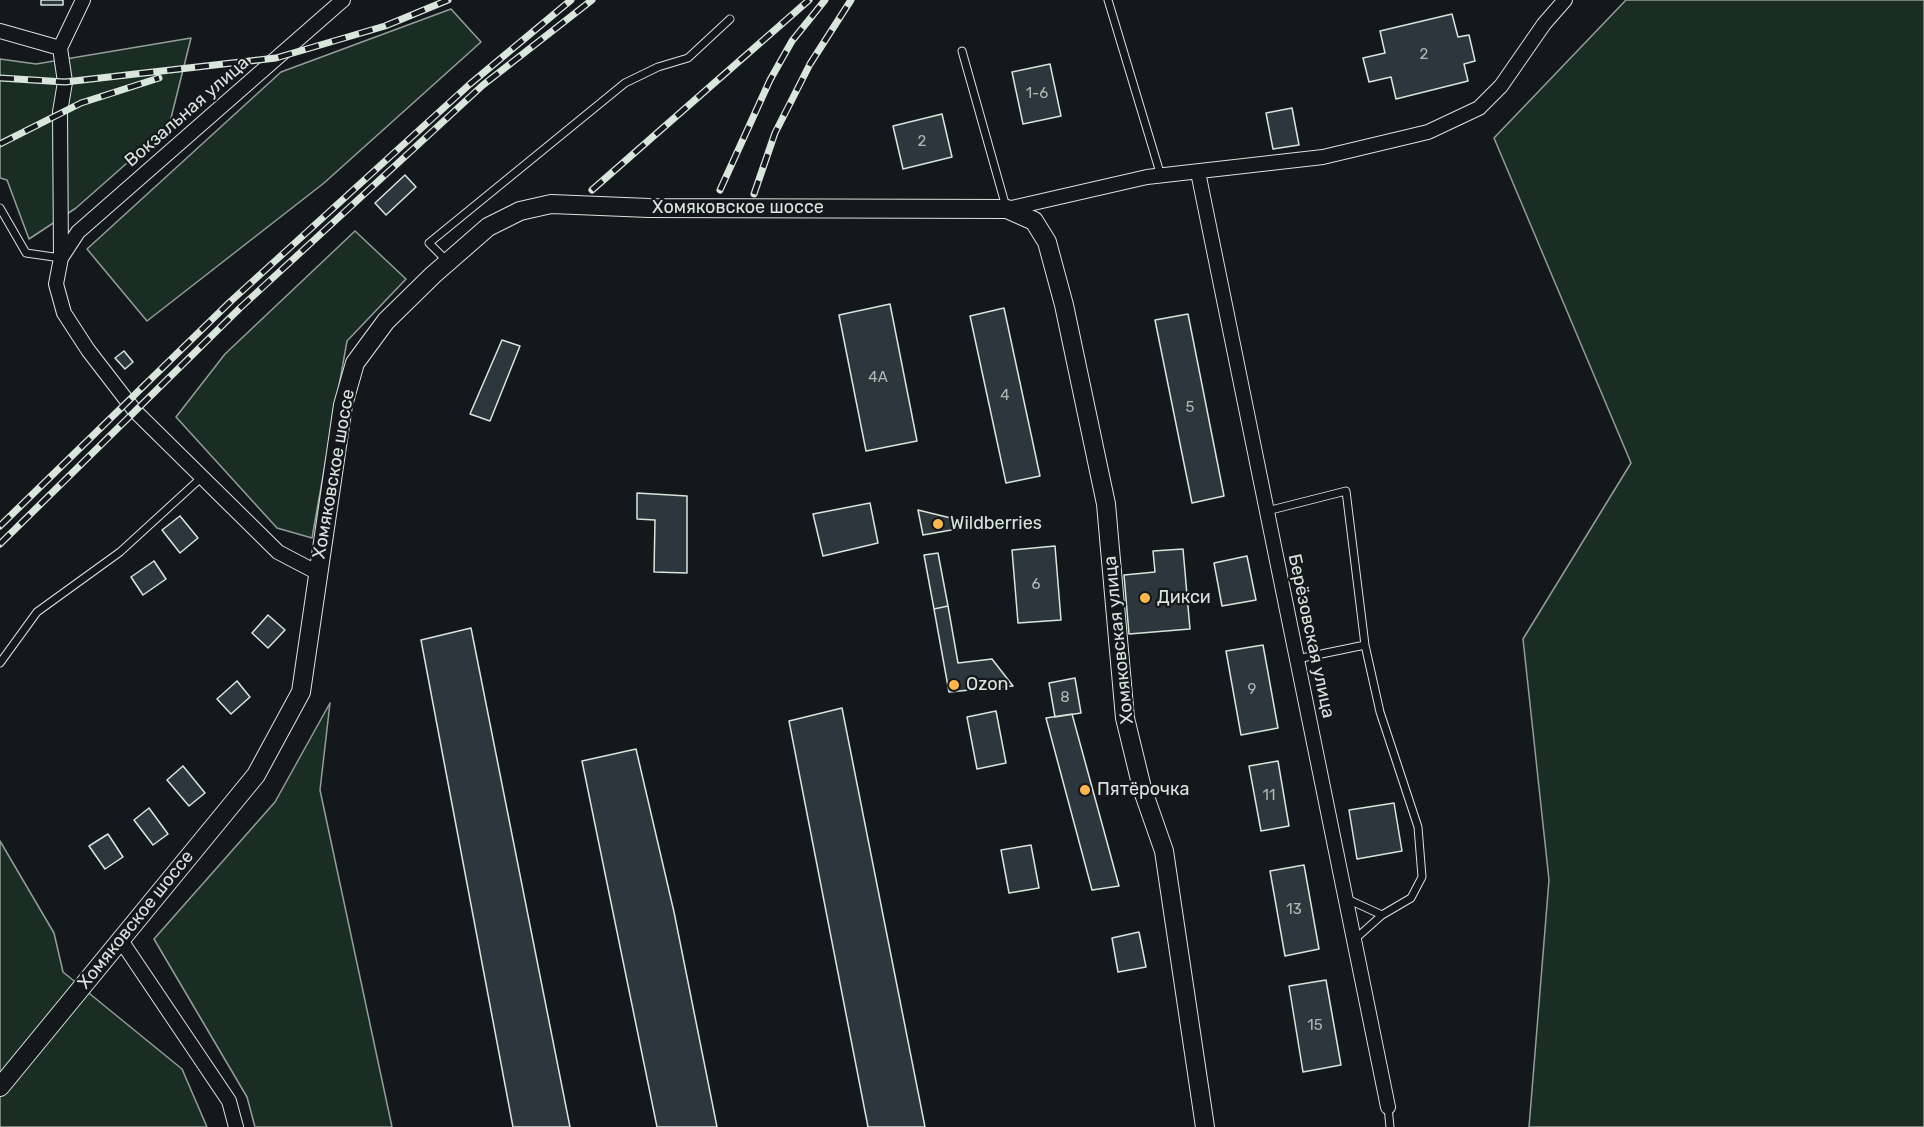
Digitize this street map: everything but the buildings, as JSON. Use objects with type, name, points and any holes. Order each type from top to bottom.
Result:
[{"type":"street","points":[[83,0],[60,48],[65,82],[60,112],[61,258],[56,284],[64,313],[127,402],[278,552],[318,573]]},
{"type":"street","name":"Вокзальная улица","points":[[61,258],[78,232],[343,0]]},
{"type":"street","points":[[1007,209],[1161,176],[1323,157],[1428,132],[1479,108],[1501,86],[1544,24],[1565,0]]},
{"type":"street","points":[[0,31],[60,48]]},
{"type":"street","name":"Берёзовская улица","points":[[1198,172],[1388,1107]]},
{"type":"street","name":"Хомяковское шоссе","points":[[0,1087],[256,775],[301,692],[343,405],[355,363],[386,321],[488,227],[520,211],[550,204],[649,208],[1007,209]]},
{"type":"street","name":"Хомяковская улица","points":[[1007,209],[1034,221],[1047,242],[1067,316],[1106,504],[1125,718],[1142,788],[1164,851],[1205,1127]]},
{"type":"street","points":[[120,939],[229,1101],[236,1127]]},
{"type":"lane","points":[[1108,0],[1161,176]]},
{"type":"lane","points":[[448,262],[429,243],[625,83],[658,67],[688,57],[730,20]]},
{"type":"lane","points":[[962,51],[1007,209]]},
{"type":"lane","points":[[0,208],[26,253],[61,258]]},
{"type":"lane","points":[[0,663],[37,612],[120,552],[202,477]]},
{"type":"lane","points":[[1267,511],[1346,492],[1365,645],[1380,712],[1418,827],[1422,877],[1411,898],[1382,915],[1354,940]]},
{"type":"lane","points":[[1297,659],[1365,645]]},
{"type":"lane","points":[[1346,898],[1382,915]]},
{"type":"lane","points":[[1388,1107],[1390,1127]]},
{"type":"green space","points":[[1626,0],[1924,0],[1924,1127],[1529,1127],[1549,880],[1523,639],[1631,463],[1494,138]]},
{"type":"green space","points":[[451,9],[481,42],[324,183],[147,321],[87,249],[281,72]]},
{"type":"green space","points":[[191,38],[169,126],[76,208],[29,239],[7,180],[0,178],[0,59],[36,64]]},
{"type":"green space","points":[[355,231],[406,279],[347,341],[312,538],[277,528],[176,417],[225,354]]},
{"type":"green space","points":[[330,703],[320,790],[392,1127],[255,1127],[247,1097],[154,939],[275,802]]},
{"type":"green space","points":[[0,841],[54,933],[63,972],[182,1069],[207,1127],[0,1127]]},
{"type":"railway","points":[[0,78],[65,82],[276,58],[385,26],[448,0]]},
{"type":"railway","points":[[0,526],[231,301],[470,84],[571,0]]},
{"type":"railway","points":[[0,544],[240,308],[483,85],[592,0]]},
{"type":"railway","points":[[592,190],[809,0]]},
{"type":"railway","points":[[720,190],[770,80],[792,41],[825,0]]},
{"type":"railway","points":[[754,194],[775,133],[810,64],[851,0]]},
{"type":"railway","points":[[0,144],[81,103],[159,78]]},
{"type":"place","name":"Wildberries","points":[[938,524]]},
{"type":"place","name":"Дикси","points":[[1145,598]]},
{"type":"place","name":"Ozon","points":[[954,685]]},
{"type":"place","name":"Пятёрочка","points":[[1085,790]]}]
